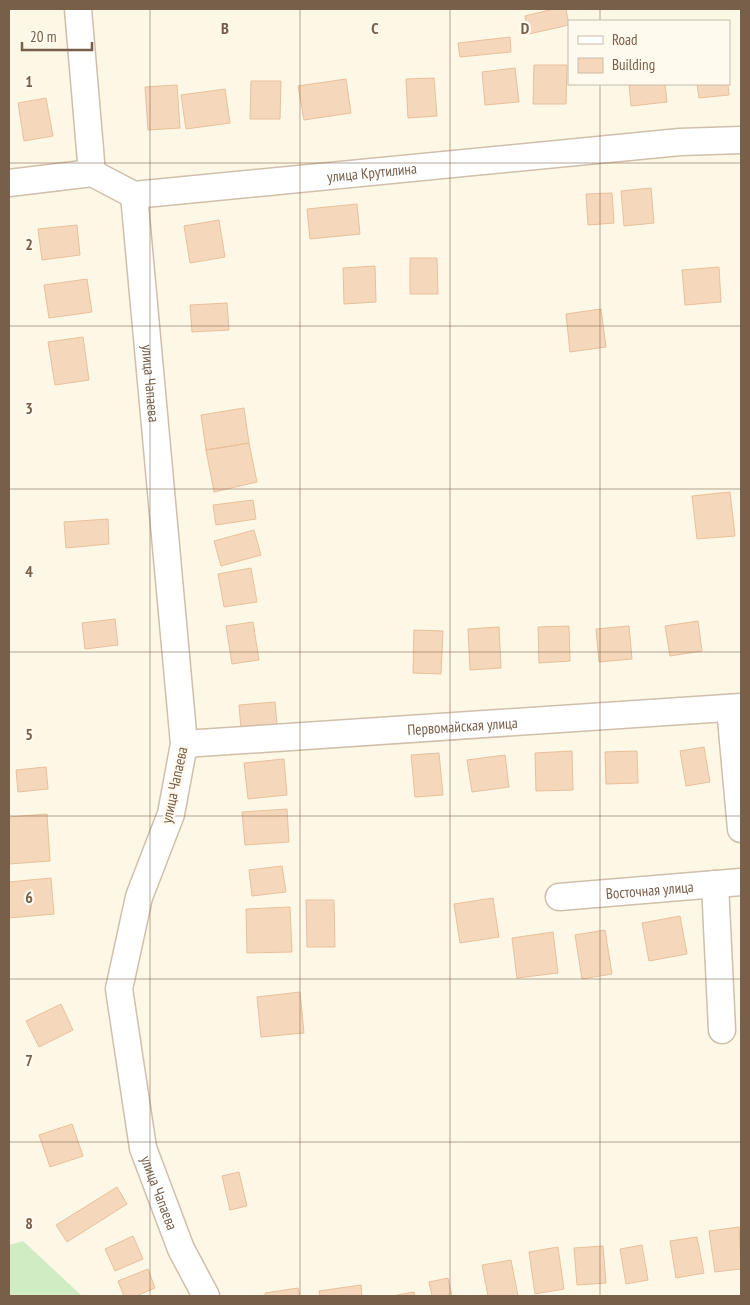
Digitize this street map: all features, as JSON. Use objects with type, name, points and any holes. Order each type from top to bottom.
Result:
[{"type":"street","points":[[78,9],[92,173]]},
{"type":"street","name":"улица Крутилина","points":[[134,195],[680,142],[741,140]]},
{"type":"street","points":[[9,183],[92,173],[134,195]]},
{"type":"street","name":"улица Чапаева","points":[[134,195],[184,744],[171,814],[140,897],[119,989],[143,1148],[181,1249],[206,1296]]},
{"type":"street","points":[[736,708],[741,829]]},
{"type":"street","name":"Первомайская улица","points":[[184,744],[736,708]]},
{"type":"street","name":"Восточная улица","points":[[559,897],[741,882]]},
{"type":"street","points":[[715,884],[722,1030]]},
{"type":"green space","points":[[23,1241],[82,1296],[9,1296],[9,1245]]},
{"type":"building","points":[[554,9],[566,9],[568,25],[529,34],[525,16]]},
{"type":"building","points":[[510,37],[511,52],[460,57],[458,43]]},
{"type":"building","points":[[534,65],[567,65],[566,104],[533,104]]},
{"type":"building","points":[[515,68],[519,102],[485,105],[482,72]]},
{"type":"building","points":[[434,78],[437,116],[408,118],[406,79]]},
{"type":"building","points":[[346,79],[351,113],[304,120],[298,86]]},
{"type":"building","points":[[251,81],[281,81],[280,119],[250,119]]},
{"type":"building","points":[[177,85],[180,128],[148,130],[145,87]]},
{"type":"building","points":[[629,85],[665,85],[667,102],[631,106]]},
{"type":"building","points":[[697,85],[728,85],[729,95],[699,98]]},
{"type":"building","points":[[225,89],[230,123],[186,129],[181,95]]},
{"type":"building","points":[[46,98],[53,136],[24,141],[18,103]]},
{"type":"building","points":[[651,188],[654,223],[624,226],[621,191]]},
{"type":"building","points":[[612,193],[614,223],[588,225],[586,194]]},
{"type":"building","points":[[357,204],[360,234],[310,239],[307,209]]},
{"type":"building","points":[[219,220],[225,257],[190,263],[184,226]]},
{"type":"building","points":[[77,225],[80,255],[42,260],[38,229]]},
{"type":"building","points":[[410,258],[437,258],[438,294],[410,294]]},
{"type":"building","points":[[375,266],[376,302],[344,304],[343,268]]},
{"type":"building","points":[[719,267],[721,302],[685,305],[682,270]]},
{"type":"building","points":[[87,279],[92,312],[49,318],[44,285]]},
{"type":"building","points":[[227,303],[229,330],[192,332],[190,305]]},
{"type":"building","points":[[601,309],[606,347],[570,352],[566,314]]},
{"type":"building","points":[[83,337],[89,380],[55,385],[48,342]]},
{"type":"building","points":[[244,408],[249,443],[206,450],[201,415]]},
{"type":"building","points":[[249,443],[257,482],[214,492],[206,450]]},
{"type":"building","points":[[730,492],[735,536],[697,539],[692,496]]},
{"type":"building","points":[[253,500],[256,519],[216,525],[213,505]]},
{"type":"building","points":[[108,519],[109,544],[66,548],[64,522]]},
{"type":"building","points":[[254,530],[261,555],[221,566],[214,541]]},
{"type":"building","points":[[251,568],[257,602],[224,607],[218,574]]},
{"type":"building","points":[[115,619],[118,645],[85,649],[82,623]]},
{"type":"building","points":[[698,621],[702,651],[670,656],[665,626]]},
{"type":"building","points":[[253,622],[259,660],[232,664],[226,626]]},
{"type":"building","points":[[569,626],[570,661],[539,663],[538,627]]},
{"type":"building","points":[[629,626],[632,659],[599,662],[596,629]]},
{"type":"building","points":[[499,627],[501,668],[470,670],[468,629]]},
{"type":"building","points":[[414,630],[443,631],[441,674],[413,673]]},
{"type":"building","points":[[275,702],[277,725],[241,729],[239,705]]},
{"type":"building","points":[[704,747],[710,782],[686,786],[680,751]]},
{"type":"building","points":[[572,751],[573,790],[536,791],[535,753]]},
{"type":"building","points":[[637,751],[638,783],[606,784],[605,752]]},
{"type":"building","points":[[439,753],[443,795],[415,797],[411,755]]},
{"type":"building","points":[[505,755],[509,787],[472,792],[467,760]]},
{"type":"building","points":[[284,759],[287,795],[248,799],[244,763]]},
{"type":"building","points":[[46,767],[48,789],[18,792],[16,770]]},
{"type":"building","points":[[287,809],[289,842],[245,845],[242,812]]},
{"type":"building","points":[[47,814],[50,861],[9,864],[9,817]]},
{"type":"building","points":[[282,866],[286,892],[252,896],[249,870]]},
{"type":"building","points":[[51,878],[54,914],[9,918],[9,882]]},
{"type":"building","points":[[493,898],[499,937],[460,943],[454,904]]},
{"type":"building","points":[[306,900],[334,900],[335,947],[307,947]]},
{"type":"building","points":[[290,907],[292,952],[247,953],[246,909]]},
{"type":"building","points":[[680,916],[687,954],[649,961],[642,923]]},
{"type":"building","points":[[605,930],[612,974],[582,979],[575,935]]},
{"type":"building","points":[[553,932],[558,973],[517,978],[512,938]]},
{"type":"building","points":[[300,992],[304,1033],[261,1037],[257,997]]},
{"type":"building","points":[[61,1004],[73,1030],[39,1047],[26,1021]]},
{"type":"building","points":[[72,1124],[83,1156],[50,1167],[39,1135]]},
{"type":"building","points":[[239,1172],[247,1206],[230,1210],[222,1176]]},
{"type":"building","points":[[117,1187],[127,1204],[67,1242],[56,1225]]},
{"type":"building","points":[[739,1227],[741,1269],[715,1272],[709,1231]]},
{"type":"building","points":[[133,1236],[143,1259],[115,1271],[105,1249]]},
{"type":"building","points":[[697,1237],[704,1273],[676,1278],[670,1241]]},
{"type":"building","points":[[642,1245],[648,1280],[626,1284],[620,1249]]},
{"type":"building","points":[[603,1246],[606,1283],[577,1285],[574,1248]]},
{"type":"building","points":[[558,1247],[564,1289],[535,1294],[529,1252]]},
{"type":"building","points":[[511,1260],[518,1296],[488,1296],[482,1265]]},
{"type":"building","points":[[148,1269],[155,1288],[136,1296],[124,1296],[118,1281]]},
{"type":"building","points":[[448,1278],[452,1296],[432,1296],[429,1282]]},
{"type":"building","points":[[361,1285],[362,1296],[320,1296],[319,1291]]},
{"type":"building","points":[[298,1288],[300,1296],[265,1296],[265,1293]]},
{"type":"building","points":[[414,1292],[415,1296],[392,1296]]}]
